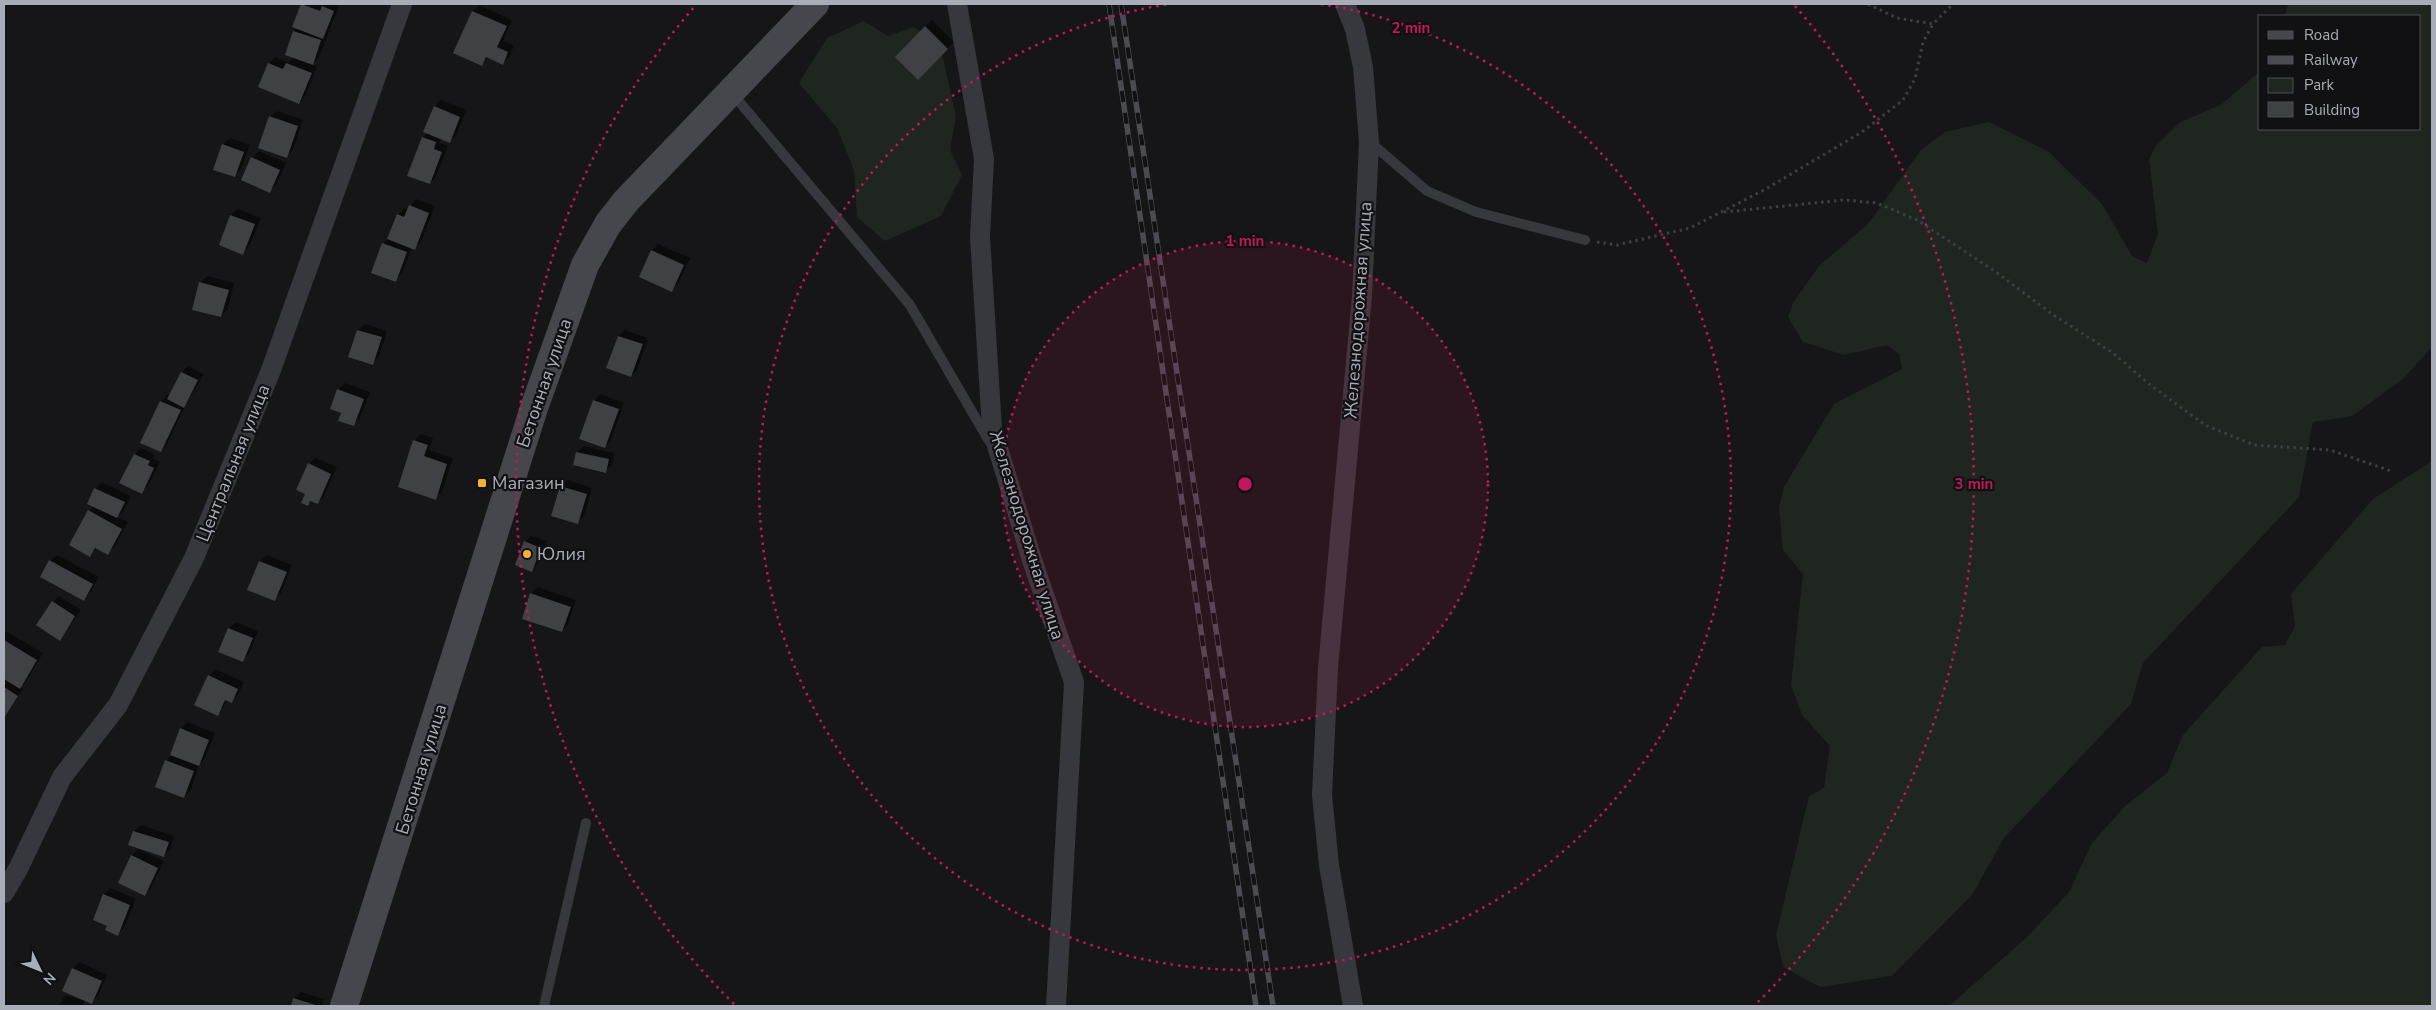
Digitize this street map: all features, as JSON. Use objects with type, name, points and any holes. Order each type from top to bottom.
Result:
[{"type":"main road","name":"Бетонная улица","points":[[344,1006],[534,408],[585,264],[608,224],[626,201],[815,4]]},
{"type":"street","name":"Центральная улица","points":[[4,893],[18,869],[62,777],[118,705],[194,558],[271,370],[402,4]]},
{"type":"street","name":"Железнодорожная улица","points":[[957,4],[984,159],[980,247],[992,429],[1032,560],[1074,682],[1056,1006]]},
{"type":"street","name":"Железнодорожная улица","points":[[1345,4],[1355,30],[1363,67],[1369,142],[1362,296],[1328,668],[1322,795],[1329,865],[1353,1006]]},
{"type":"lane","points":[[731,91],[910,305],[1003,464]]},
{"type":"lane","points":[[1369,142],[1427,191],[1476,212],[1543,231],[1586,240]]},
{"type":"lane","points":[[544,1006],[586,822]]},
{"type":"path","points":[[1868,4],[1897,18],[1933,24]]},
{"type":"path","points":[[1586,240],[1617,245],[1690,228],[1724,212],[1862,132],[1903,100],[1915,80],[1922,42],[1933,24],[1953,4]]},
{"type":"path","points":[[1724,212],[1844,200],[1877,203],[1917,220],[1996,272],[2052,314],[2113,352],[2149,384],[2205,425],[2254,445],[2330,450],[2391,471]]},
{"type":"green space","points":[[2288,4],[2432,4],[2432,347],[2403,379],[2352,416],[2313,422],[2299,497],[2143,663],[2131,704],[2004,838],[1972,895],[1892,976],[1820,987],[1783,967],[1776,935],[1809,796],[1824,788],[1830,746],[1802,715],[1791,685],[1803,574],[1783,550],[1779,507],[1784,487],[1834,404],[1902,369],[1899,354],[1887,345],[1844,355],[1803,342],[1788,317],[1793,303],[1819,266],[1868,224],[1921,150],[1945,132],[1989,122],[2049,152],[2102,204],[2132,256],[2147,263],[2158,234],[2149,159],[2156,146],[2179,123],[2222,104],[2258,73],[2258,130],[2421,130],[2421,15],[2285,15]]},
{"type":"green space","points":[[864,21],[888,36],[914,27],[940,45],[956,116],[950,150],[962,175],[941,216],[885,241],[857,217],[854,170],[837,128],[799,83],[827,38]]},
{"type":"green space","points":[[2432,461],[2432,1006],[1949,1006],[2027,937],[2069,892],[2092,843],[2126,805],[2167,773],[2183,735],[2262,647],[2285,645],[2295,626],[2291,594],[2373,499]]},
{"type":"building","points":[[301,4],[320,11],[322,6],[334,11],[323,39],[292,27]]},
{"type":"building","points":[[472,11],[507,26],[497,47],[508,52],[503,65],[486,57],[482,66],[453,53]]},
{"type":"building","points":[[925,26],[948,49],[918,80],[895,57]]},
{"type":"building","points":[[293,31],[321,40],[313,65],[285,55]]},
{"type":"building","points":[[268,63],[283,69],[286,63],[312,73],[299,104],[258,87]]},
{"type":"building","points":[[434,106],[460,117],[450,143],[423,132]]},
{"type":"building","points":[[269,116],[298,126],[287,158],[258,148]]},
{"type":"building","points":[[422,137],[436,142],[434,149],[442,152],[430,184],[407,176]]},
{"type":"building","points":[[222,144],[244,152],[235,177],[213,170]]},
{"type":"building","points":[[251,157],[280,170],[270,193],[241,180]]},
{"type":"building","points":[[409,205],[429,213],[415,250],[387,239],[397,214],[404,217]]},
{"type":"building","points":[[230,215],[255,224],[243,255],[219,245]]},
{"type":"building","points":[[382,243],[407,252],[396,282],[371,273]]},
{"type":"building","points":[[651,250],[684,265],[672,292],[639,277]]},
{"type":"building","points":[[199,282],[229,290],[221,317],[192,310]]},
{"type":"building","points":[[357,330],[382,337],[373,365],[348,357]]},
{"type":"building","points":[[618,336],[643,344],[631,377],[606,368]]},
{"type":"building","points":[[181,372],[198,380],[184,408],[167,399]]},
{"type":"building","points":[[337,389],[364,399],[354,426],[338,421],[341,413],[330,409]]},
{"type":"building","points":[[593,400],[619,409],[605,448],[579,439]]},
{"type":"building","points":[[160,401],[181,410],[161,452],[140,443]]},
{"type":"building","points":[[413,440],[428,445],[424,456],[447,464],[436,500],[398,487]]},
{"type":"building","points":[[576,452],[609,459],[606,473],[573,465]]},
{"type":"building","points":[[134,454],[150,461],[148,465],[154,468],[142,494],[119,483]]},
{"type":"building","points":[[308,463],[331,474],[318,504],[310,501],[308,506],[301,503],[305,494],[296,490]]},
{"type":"building","points":[[560,486],[587,494],[578,524],[551,516]]},
{"type":"building","points":[[94,488],[125,502],[117,518],[87,504]]},
{"type":"building","points":[[88,510],[122,529],[108,555],[95,548],[90,557],[69,545]]},
{"type":"building","points":[[524,541],[541,548],[532,572],[515,565]]},
{"type":"building","points":[[49,560],[93,584],[84,601],[40,577]]},
{"type":"building","points":[[259,561],[287,572],[275,601],[247,590]]},
{"type":"building","points":[[530,593],[571,607],[562,632],[522,619]]},
{"type":"building","points":[[52,601],[75,616],[60,641],[36,625]]},
{"type":"building","points":[[228,628],[253,638],[243,662],[218,652]]},
{"type":"building","points":[[4,640],[37,660],[20,689],[4,679]]},
{"type":"building","points":[[208,675],[238,689],[232,703],[225,700],[218,716],[194,705]]},
{"type":"building","points":[[4,687],[18,696],[4,718]]},
{"type":"building","points":[[180,728],[209,740],[199,766],[170,755]]},
{"type":"building","points":[[165,760],[194,771],[184,798],[155,787]]},
{"type":"building","points":[[133,831],[169,842],[164,857],[128,845]]},
{"type":"building","points":[[131,855],[158,868],[145,896],[118,883]]},
{"type":"building","points":[[103,894],[130,905],[118,936],[105,930],[107,926],[93,920]]},
{"type":"building","points":[[72,968],[102,981],[92,1004],[62,991]]},
{"type":"building","points":[[293,998],[319,1006],[291,1006]]},
{"type":"railway","points":[[1109,4],[1256,1006]]},
{"type":"railway","points":[[1121,4],[1273,1006]]},
{"type":"place","name":"Магазин","points":[[482,483]]},
{"type":"place","name":"Юлия","points":[[527,554]]}]
